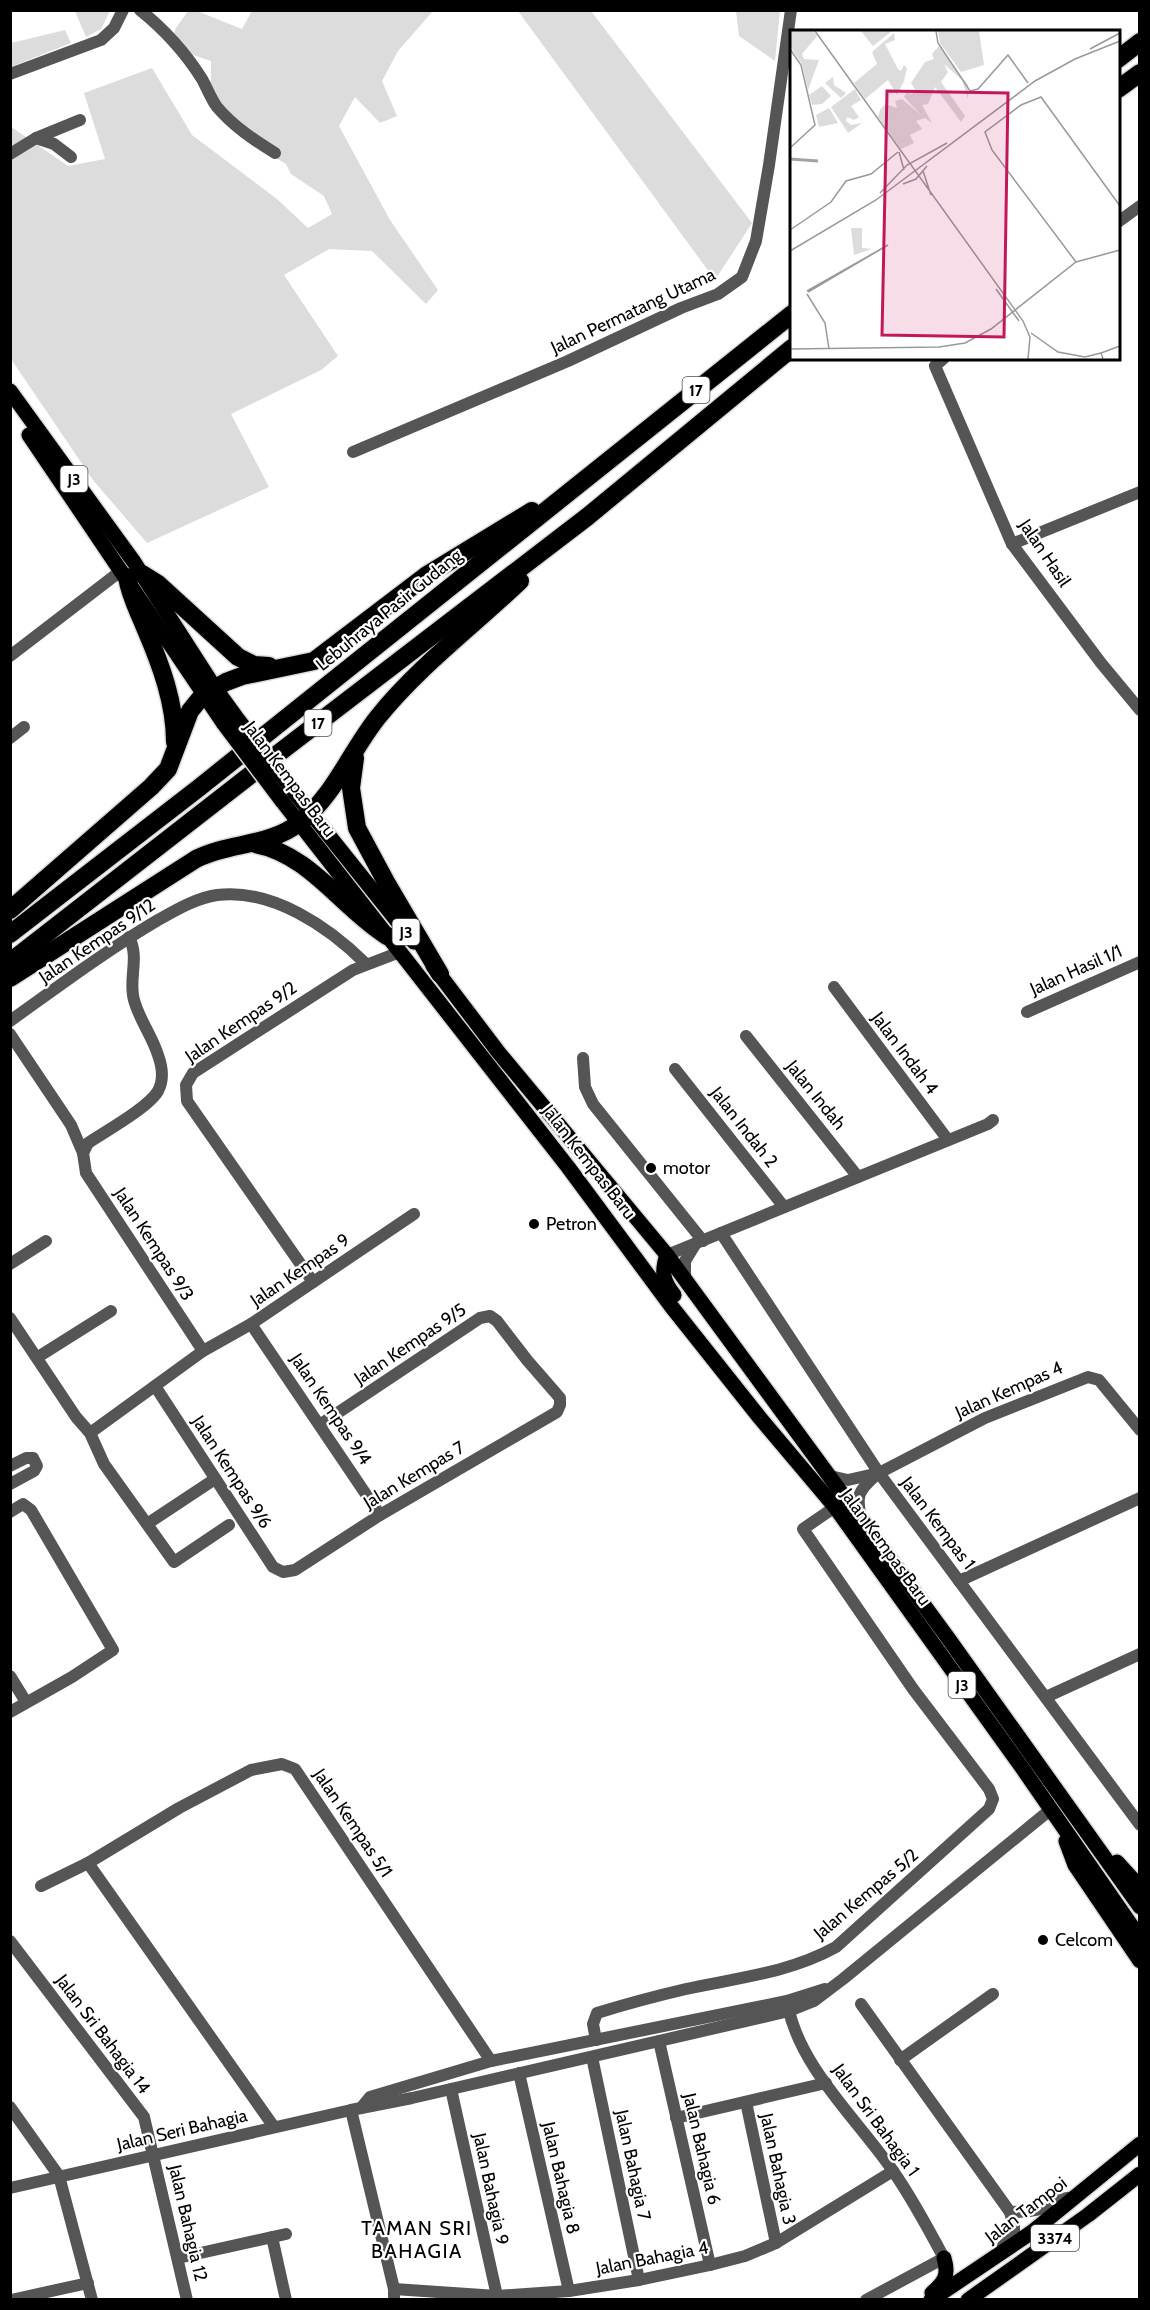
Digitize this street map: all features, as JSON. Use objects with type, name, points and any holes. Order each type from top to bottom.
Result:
[{"type":"highway","points":[[1120,58],[1138,42]]},
{"type":"highway","points":[[1120,88],[1140,73]]},
{"type":"highway","name":"Lebuhraya Pasir Gudang","points":[[10,934],[200,787],[790,316]]},
{"type":"highway","name":"17","points":[[10,962],[587,517],[790,350]]},
{"type":"highway","points":[[10,910],[151,787],[168,769],[190,711],[209,692],[226,682],[263,670],[286,668],[314,661],[427,575],[602,467]]},
{"type":"highway","points":[[10,978],[196,859],[210,852],[274,838],[304,819],[334,787],[358,744],[379,716],[421,671],[587,517]]},
{"type":"highway","points":[[175,752],[175,724],[164,675],[130,594],[130,574],[158,584],[238,657],[254,665],[286,668]]},
{"type":"highway","points":[[358,744],[351,788],[357,828],[440,974]]},
{"type":"highway","points":[[252,844],[270,847],[297,862],[371,926],[387,936]]},
{"type":"main road","name":"Jalan Kempas Baru","points":[[10,391],[209,692],[288,797],[387,936],[618,1231],[671,1306],[760,1418],[835,1507],[1140,1938]]},
{"type":"main road","name":"Jalan Kempas Baru","points":[[10,407],[130,574]]},
{"type":"main road","name":"Jalan Kempas Baru","points":[[304,819],[440,974],[499,1053],[667,1255],[830,1476],[1140,1907]]},
{"type":"main road","points":[[667,1255],[663,1267],[665,1283],[694,1324],[705,1347]]},
{"type":"main road","points":[[1070,1808],[1140,1887]]},
{"type":"main road","points":[[1065,1830],[1067,1848],[1075,1865],[1140,1961]]},
{"type":"main road","name":"Jalan Tampoi","points":[[931,2300],[1032,2232],[1140,2144]]},
{"type":"main road","name":"3374","points":[[968,2300],[1140,2175]]},
{"type":"main road","points":[[925,2300],[944,2283],[947,2269],[944,2258]]},
{"type":"street","points":[[10,74],[101,40],[114,28],[123,10]]},
{"type":"street","points":[[140,10],[167,33],[180,48],[216,105],[230,121],[275,153]]},
{"type":"street","name":"Jalan Permatang Utama","points":[[353,452],[568,361],[681,308],[718,294],[742,277],[756,241],[770,165],[791,10]]},
{"type":"street","points":[[10,154],[36,138],[80,120]]},
{"type":"street","points":[[36,138],[54,144],[71,158]]},
{"type":"street","points":[[1120,221],[1140,206]]},
{"type":"street","name":"Jalan Hasil","points":[[939,362],[1012,544],[1101,663],[1140,710]]},
{"type":"street","points":[[1012,544],[1140,492]]},
{"type":"street","points":[[10,657],[130,574]]},
{"type":"street","points":[[10,738],[24,727]]},
{"type":"street","name":"Jalan Kempas 9/12","points":[[10,1021],[129,937],[178,909],[216,895],[270,899],[296,911],[352,950],[366,964]]},
{"type":"street","points":[[82,1153],[88,1143],[150,1101],[159,1090],[162,1080],[158,1056],[133,997],[135,947],[129,937]]},
{"type":"street","name":"Jalan Kempas 9/2","points":[[313,1282],[187,1101],[186,1085],[193,1073],[339,978],[366,964],[400,952]]},
{"type":"street","name":"Jalan Hasil 1/1","points":[[1028,1012],[1140,962]]},
{"type":"street","name":"Jalan Indah 4","points":[[834,987],[948,1140]]},
{"type":"street","name":"Jalan Kempas 9/3","points":[[10,1034],[71,1125],[82,1153],[86,1173],[203,1351]]},
{"type":"street","name":"Jalan Indah","points":[[746,1036],[858,1177]]},
{"type":"street","points":[[582,1058],[585,1087],[593,1104],[699,1242]]},
{"type":"street","name":"Jalan Indah 2","points":[[675,1069],[784,1207]]},
{"type":"street","points":[[667,1255],[988,1125],[993,1120]]},
{"type":"street","name":"Jalan Kempas 9","points":[[90,1433],[203,1351],[251,1324],[414,1214]]},
{"type":"street","name":"Jalan Kempas 1","points":[[721,1233],[879,1473],[1006,1648],[1046,1697],[1140,1824]]},
{"type":"street","points":[[10,1264],[46,1241]]},
{"type":"street","points":[[685,1280],[685,1261],[699,1242]]},
{"type":"street","points":[[38,1357],[111,1311]]},
{"type":"street","name":"Jalan Kempas 7","points":[[283,1572],[295,1570],[380,1515],[556,1412],[560,1405],[560,1398],[497,1321],[490,1316]]},
{"type":"street","name":"Jalan Kempas 9/5","points":[[321,1425],[480,1318],[490,1316]]},
{"type":"street","points":[[10,1317],[76,1417],[90,1433],[104,1464],[174,1562],[229,1525]]},
{"type":"street","name":"Jalan Kempas 9/4","points":[[251,1324],[380,1515]]},
{"type":"street","name":"Jalan Kempas 4","points":[[879,1473],[985,1418],[1088,1377],[1099,1380],[1140,1430]]},
{"type":"street","name":"Jalan Kempas 9/6","points":[[155,1386],[273,1568],[283,1572]]},
{"type":"street","points":[[10,1466],[26,1458],[33,1458],[37,1466],[34,1471],[10,1484]]},
{"type":"street","points":[[830,1476],[848,1480],[879,1473]]},
{"type":"street","points":[[861,1521],[858,1502],[860,1493],[879,1473]]},
{"type":"street","points":[[147,1524],[215,1479]]},
{"type":"street","points":[[959,1581],[1140,1498]]},
{"type":"street","points":[[10,1512],[23,1504],[31,1510],[113,1650],[90,1666],[10,1712]]},
{"type":"street","name":"Jalan Kempas 5/2","points":[[596,2040],[593,2024],[597,2013],[687,1989],[737,1980],[813,1960],[836,1947],[989,1809],[993,1799],[989,1789],[914,1689],[803,1529],[835,1507]]},
{"type":"street","points":[[1046,1697],[1140,1654]]},
{"type":"street","points":[[10,1676],[26,1702]]},
{"type":"street","name":"Jalan Kempas 5/1","points":[[41,1886],[88,1863],[179,1808],[251,1770],[272,1765],[290,1765],[302,1779],[491,2061]]},
{"type":"street","points":[[394,2294],[356,2109],[370,2097],[491,2061],[814,2001],[1050,1810]]},
{"type":"street","points":[[88,1863],[274,2127]]},
{"type":"street","name":"Jalan Sri Bahagia 14","points":[[10,1941],[144,2117],[154,2155]]},
{"type":"street","points":[[900,2060],[993,1994]]},
{"type":"street","points":[[861,2004],[1010,2212],[1014,2236],[962,2275],[955,2285]]},
{"type":"street","name":"Jalan Seri Bahagia","points":[[10,2188],[592,2057],[788,2006]]},
{"type":"street","name":"Jalan Sri Bahagia 1","points":[[788,2006],[802,2045],[826,2083],[893,2171],[944,2258]]},
{"type":"street","name":"Jalan Bahagia 6","points":[[659,2041],[710,2265]]},
{"type":"street","name":"Jalan Bahagia 7","points":[[592,2057],[639,2280]]},
{"type":"street","name":"Jalan Bahagia 8","points":[[519,2073],[568,2291]]},
{"type":"street","points":[[676,2118],[826,2083]]},
{"type":"street","name":"Jalan Bahagia 9","points":[[451,2089],[497,2296]]},
{"type":"street","name":"Jalan Bahagia 3","points":[[746,2102],[776,2243]]},
{"type":"street","points":[[10,2107],[59,2176],[92,2300]]},
{"type":"street","name":"Jalan Bahagia 12","points":[[154,2155],[187,2300]]},
{"type":"street","name":"Jalan Bahagia 4","points":[[394,2294],[497,2296],[568,2291],[639,2280],[710,2265],[745,2256],[776,2243],[893,2171]]},
{"type":"street","points":[[1010,2212],[1042,2209],[1061,2199],[1075,2198]]},
{"type":"street","points":[[178,2258],[286,2234]]},
{"type":"street","points":[[272,2237],[286,2300]]},
{"type":"street","points":[[866,2300],[944,2258]]},
{"type":"street","points":[[11,2300],[87,2283]]},
{"type":"shaded area","points":[[75,11],[110,11],[101,29],[86,37]]},
{"type":"shaded area","points":[[188,11],[197,11],[242,29],[252,11],[433,11],[398,51],[382,81],[397,116],[380,123],[355,97],[339,126],[390,220],[438,290],[426,304],[372,251],[329,249],[284,275],[338,356],[321,370],[231,414],[269,487],[147,543],[93,480],[11,359],[10,126],[68,166],[105,159],[84,93],[152,68],[192,135],[277,199],[308,228],[332,214],[324,196],[291,174],[286,164],[264,151],[205,93],[211,81],[211,61],[169,47],[176,28]]},
{"type":"shaded area","points":[[518,11],[591,11],[752,223],[715,280]]},
{"type":"shaded area","points":[[736,11],[780,11],[775,61],[739,36]]},
{"type":"shaded area","points":[[65,30],[71,43],[11,67],[11,43]]},
{"type":"place","name":"motor","points":[[651,1168]]},
{"type":"place","name":"Petron","points":[[534,1224]]},
{"type":"place","name":"Celcom","points":[[1043,1940]]},
{"type":"district","name":"TAMAN SRI BAHAGIA","points":[[417,2240]]}]
